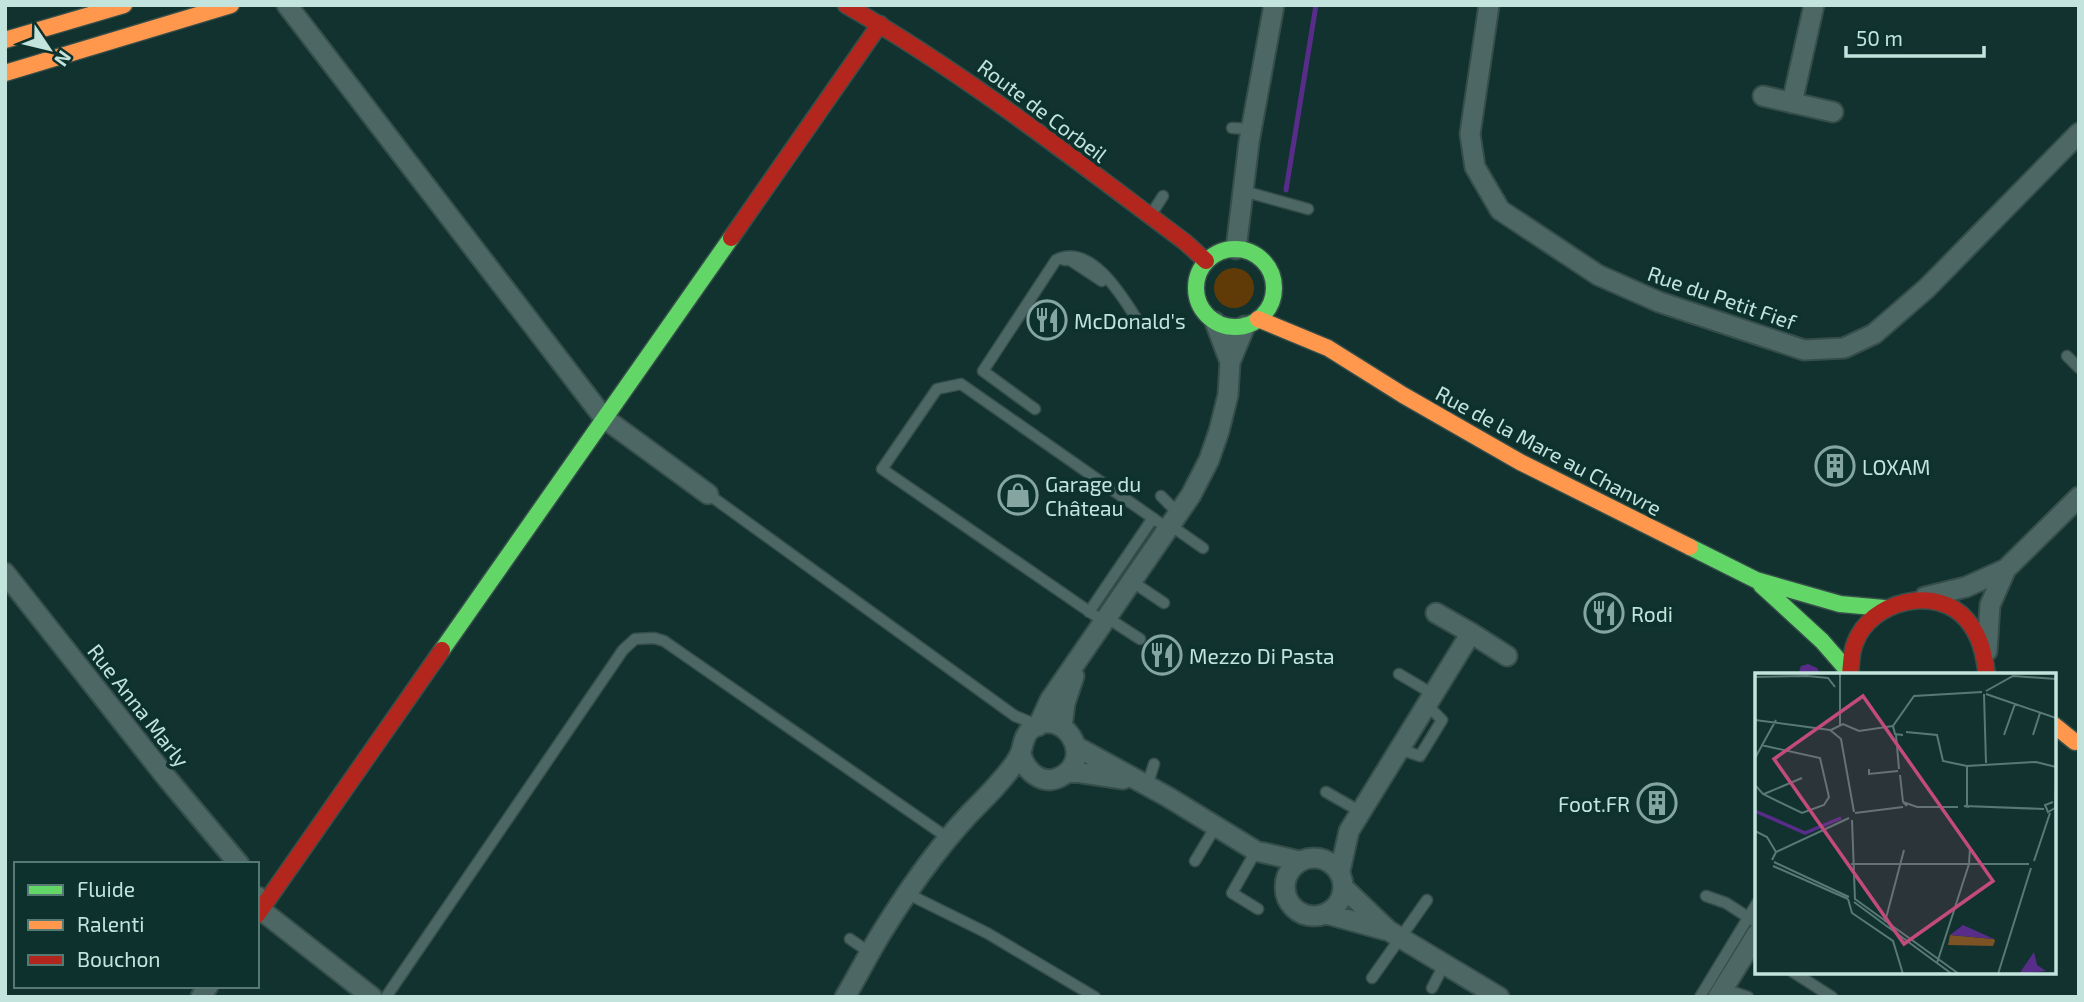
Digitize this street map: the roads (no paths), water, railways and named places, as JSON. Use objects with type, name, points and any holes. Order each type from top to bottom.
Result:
[{"type":"street","points":[[5,40],[124,5]]},
{"type":"street","points":[[5,73],[231,5]]},
{"type":"street","points":[[287,5],[604,418],[708,494]]},
{"type":"street","name":"Route de Corbeil","points":[[846,5],[880,23],[973,84],[1185,242],[1206,261]]},
{"type":"street","points":[[1236,249],[1250,193],[1241,129],[1274,5]]},
{"type":"street","name":"Rue du Petit Fief","points":[[1489,5],[1469,134],[1475,167],[1500,210],[1598,275],[1659,302],[1804,350],[1844,348],[1874,334],[1927,288],[2079,132]]},
{"type":"street","points":[[1792,103],[1814,5]]},
{"type":"street","points":[[259,905],[880,23]]},
{"type":"street","points":[[1763,96],[1833,112]]},
{"type":"street","points":[[1230,362],[1252,322],[1268,308],[1273,294],[1273,281],[1269,269],[1260,258],[1249,252],[1236,249],[1214,254],[1198,273],[1195,287],[1198,301],[1205,313],[1216,322],[1230,327],[1252,322]]},
{"type":"street","name":"Rue de la Mare au Chanvre","points":[[1273,294],[1328,348],[1510,457],[1756,580],[1840,604],[1884,608]]},
{"type":"street","points":[[1062,726],[1065,704],[1082,653],[1099,617],[1130,580],[1167,521],[1191,495],[1209,460],[1228,395],[1230,362],[1216,322]]},
{"type":"street","name":"Rue de la Mare au Chanvre","points":[[1252,322],[1328,348]]},
{"type":"street","points":[[1849,673],[1852,649],[1862,627],[1884,608],[1898,602],[1966,587],[2006,569],[2079,498]]},
{"type":"street","points":[[1987,670],[1990,605],[2006,569]]},
{"type":"street","name":"Rue Anna Marly","points":[[5,573],[166,778],[237,862]]},
{"type":"street","name":"Rue de la Mare au Chanvre","points":[[1756,580],[1822,640],[1849,673]]},
{"type":"street","points":[[1921,598],[1943,603],[1962,614],[1978,633],[1987,670]]},
{"type":"street","points":[[1436,612],[1507,656]]},
{"type":"street","points":[[1285,886],[1292,868],[1349,831],[1471,633]]},
{"type":"street","points":[[845,997],[882,932],[948,838],[1021,754],[1025,737],[1038,726],[1050,700],[1082,653]]},
{"type":"street","points":[[1021,754],[1031,773],[1038,777],[1055,779],[1069,771],[1077,755],[1074,738],[1062,726],[1054,723],[1038,726]]},
{"type":"street","points":[[2056,727],[2077,743]]},
{"type":"street","points":[[2056,737],[2077,743]]},
{"type":"street","points":[[1077,747],[1216,825],[1256,851],[1285,886],[1287,898],[1294,908],[1303,915],[1327,914],[1336,908],[1342,898],[1349,831]]},
{"type":"street","points":[[1069,771],[1141,783]]},
{"type":"street","points":[[986,796],[1031,773]]},
{"type":"street","points":[[1256,851],[1330,862],[1342,880],[1395,934],[1499,997]]},
{"type":"street","points":[[259,907],[372,997]]},
{"type":"street","points":[[1327,914],[1395,934]]},
{"type":"street","points":[[1718,997],[1754,925]]},
{"type":"street","points":[[832,997],[858,944],[882,932]]},
{"type":"lane","points":[[1250,193],[1308,209]]},
{"type":"lane","points":[[1150,216],[1163,196]]},
{"type":"lane","points":[[1035,409],[983,371],[1056,260],[1070,260],[1120,293],[1136,318]]},
{"type":"lane","points":[[2067,356],[2079,368]]},
{"type":"lane","points":[[1140,639],[1099,617],[882,469],[937,389],[961,384],[1167,521],[1203,548]]},
{"type":"lane","points":[[708,494],[1015,716],[1038,726]]},
{"type":"lane","points":[[1099,617],[1167,521],[1161,496]]},
{"type":"lane","points":[[1130,580],[1164,603]]},
{"type":"lane","points":[[386,997],[623,650],[635,639],[654,638],[664,641],[948,838]]},
{"type":"lane","points":[[1399,674],[1429,699]]},
{"type":"lane","points":[[1141,783],[1154,764]]},
{"type":"lane","points":[[1326,792],[1361,812]]},
{"type":"lane","points":[[1195,861],[1216,825]]},
{"type":"lane","points":[[1256,851],[1232,893],[1258,909]]},
{"type":"lane","points":[[908,894],[987,933],[1095,997]]},
{"type":"lane","points":[[1700,997],[1754,925],[1726,903],[1706,895]]},
{"type":"lane","points":[[1372,978],[1395,934],[1427,900]]},
{"type":"lane","points":[[1432,988],[1444,965]]},
{"type":"lane","points":[[1796,974],[1831,996]]},
{"type":"lane","points":[[1734,997],[1736,993],[1748,997]]},
{"type":"waterway","points":[[1286,190],[1316,5]]},
{"type":"place","name":"McDonald's","points":[[1047,320]]},
{"type":"place","name":"LOXAM","points":[[1835,466]]},
{"type":"place","name":"Garage du Château","points":[[1018,495]]},
{"type":"place","name":"Rodi","points":[[1604,613]]},
{"type":"place","name":"Mezzo Di Pasta","points":[[1162,655]]},
{"type":"place","name":"Foot.FR","points":[[1657,803]]}]
